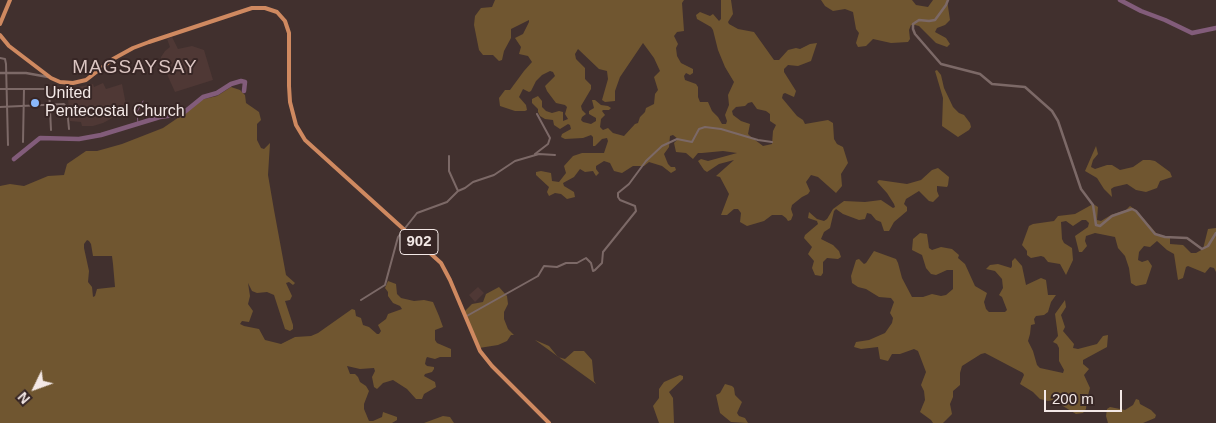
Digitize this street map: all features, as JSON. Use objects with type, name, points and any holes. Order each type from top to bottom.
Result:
[{"type":"highway","points":[[0,24],[10,0]]},
{"type":"highway","name":"902","points":[[52,78],[65,82],[82,81],[127,51],[170,35],[247,9],[257,7],[277,12],[288,26],[290,36],[289,91],[296,125],[305,140],[432,254],[444,268],[478,348],[487,361],[549,423]]},
{"type":"highway","points":[[0,35],[9,46],[52,78]]},
{"type":"street","points":[[948,0],[935,20],[919,20],[913,24],[915,34],[941,64],[980,74],[992,84],[1023,86],[1052,111],[1058,121],[1081,189],[1093,205],[1096,225],[1100,226],[1112,216],[1132,209],[1140,215],[1155,234],[1165,237],[1187,238],[1202,249],[1208,246],[1216,233]]},
{"type":"street","points":[[0,58],[6,60],[8,145]]},
{"type":"street","points":[[0,73],[26,73],[52,78]]},
{"type":"street","points":[[23,142],[24,88]]},
{"type":"street","points":[[0,89],[49,89],[51,130]]},
{"type":"street","points":[[0,107],[66,105],[69,129]]},
{"type":"street","points":[[533,155],[548,144],[550,138],[537,114]]},
{"type":"street","points":[[466,316],[538,276],[544,266],[557,267],[577,263],[586,258],[592,263],[593,271],[595,270],[602,263],[603,252],[636,211],[635,206],[620,200],[618,193],[629,184],[646,161],[662,146],[677,139],[692,142],[697,131],[705,127],[772,142]]},
{"type":"street","points":[[361,300],[385,284],[396,241],[403,229],[417,213],[447,202],[458,191],[474,181],[494,175],[512,162],[545,153],[555,155]]},
{"type":"street","points":[[450,156],[450,171],[458,191]]},
{"type":"shaded area","points":[[495,0],[684,0],[682,3],[684,31],[677,32],[674,36],[678,44],[676,48],[677,56],[681,63],[693,69],[693,73],[690,75],[686,73],[684,76],[685,80],[696,84],[700,102],[708,102],[722,124],[726,124],[727,121],[725,115],[729,105],[728,95],[734,82],[718,50],[713,30],[697,19],[696,15],[700,12],[710,16],[713,14],[719,21],[721,19],[721,0],[731,0],[733,14],[728,22],[729,24],[738,29],[754,32],[774,60],[779,60],[788,50],[800,49],[817,43],[811,61],[798,66],[788,65],[784,69],[796,91],[794,97],[785,93],[782,98],[805,124],[828,120],[833,123],[834,139],[837,144],[843,147],[848,163],[841,174],[842,186],[836,193],[818,177],[811,175],[806,182],[810,191],[792,205],[793,215],[791,220],[788,221],[782,215],[772,215],[764,221],[747,226],[740,222],[741,213],[738,209],[734,209],[727,215],[721,215],[729,194],[720,177],[716,176],[734,160],[719,164],[707,172],[698,161],[701,159],[708,161],[737,153],[723,151],[698,153],[693,159],[686,153],[676,152],[674,143],[678,139],[673,135],[670,136],[669,147],[664,154],[668,164],[671,167],[675,167],[676,170],[671,173],[662,166],[649,162],[644,166],[633,166],[622,173],[614,171],[610,163],[604,161],[596,166],[599,173],[596,176],[593,171],[585,172],[580,169],[574,177],[563,183],[564,186],[574,192],[575,197],[567,199],[561,194],[555,193],[549,196],[547,192],[549,187],[536,175],[536,172],[551,173],[552,181],[559,182],[566,173],[564,166],[573,156],[582,153],[604,153],[608,141],[607,138],[602,139],[593,146],[593,137],[591,135],[583,138],[565,139],[561,137],[562,134],[571,129],[570,125],[568,124],[560,129],[554,125],[553,120],[540,116],[538,109],[532,103],[532,99],[538,96],[542,101],[542,107],[546,111],[552,113],[563,112],[563,121],[568,119],[565,114],[567,107],[556,103],[545,86],[555,76],[550,71],[536,81],[531,91],[523,89],[519,97],[526,105],[527,110],[515,111],[500,106],[499,98],[505,90],[510,90],[532,62],[528,56],[519,54],[521,47],[515,38],[523,34],[529,20],[511,29],[511,38],[504,51],[502,60],[499,61],[493,55],[483,55],[479,50],[474,25],[475,16],[481,8],[492,7]],"holes":[[[643,43],[654,58],[660,71],[654,77],[658,90],[655,94],[654,104],[646,108],[638,123],[624,136],[613,133],[608,128],[603,130],[600,127],[601,119],[605,115],[602,111],[611,108],[601,105],[595,100],[592,100],[594,108],[589,111],[589,114],[596,118],[596,121],[591,124],[583,122],[581,120],[582,117],[586,114],[581,106],[591,89],[591,85],[585,79],[585,68],[576,59],[575,54],[578,49],[599,69],[607,71],[608,79],[602,100],[605,102],[615,101],[615,91],[620,77]],[[752,102],[757,109],[770,114],[770,121],[776,125],[773,131],[772,144],[763,146],[748,134],[750,124],[741,121],[733,115],[732,111],[736,107],[745,106]]]},
{"type":"shaded area","points":[[821,0],[912,0],[916,5],[928,7],[933,0],[947,0],[950,20],[945,25],[937,28],[935,32],[946,38],[950,44],[947,47],[936,43],[919,26],[911,25],[908,42],[891,43],[873,39],[866,46],[858,47],[856,43],[859,33],[856,29],[853,12],[845,9],[833,11],[825,6]]},
{"type":"shaded area","points":[[172,37],[178,49],[192,46],[204,50],[213,80],[175,92],[161,61],[161,57],[170,47],[167,39]]},
{"type":"shaded area","points":[[937,70],[941,75],[944,88],[953,107],[964,115],[970,123],[971,127],[969,130],[958,137],[942,126],[943,98],[935,71]]},
{"type":"shaded area","points":[[103,83],[106,89],[122,84],[127,110],[103,123],[93,126],[82,126],[81,122],[70,121],[68,99],[74,98],[73,94],[78,93],[78,87],[93,84],[94,87]]},
{"type":"shaded area","points":[[231,87],[240,90],[245,95],[246,103],[259,112],[261,120],[257,124],[257,140],[261,148],[264,149],[270,143],[268,175],[274,210],[286,275],[295,283],[293,285],[289,282],[286,283],[292,296],[290,300],[285,301],[293,329],[290,331],[285,329],[274,295],[267,292],[257,293],[252,291],[248,283],[250,296],[248,304],[253,311],[249,322],[242,321],[240,324],[259,329],[265,340],[281,344],[295,337],[311,336],[318,333],[352,309],[355,310],[356,316],[361,318],[363,325],[379,334],[381,331],[378,325],[386,319],[388,314],[402,309],[393,303],[388,296],[385,288],[388,281],[396,284],[397,294],[401,298],[433,302],[443,327],[435,330],[435,340],[437,343],[451,349],[451,357],[435,359],[427,357],[426,359],[425,364],[434,367],[434,369],[424,376],[435,382],[436,387],[424,394],[422,399],[416,399],[407,389],[393,380],[383,383],[377,389],[374,387],[372,377],[375,371],[374,368],[360,369],[347,366],[350,374],[355,374],[369,391],[364,409],[369,421],[382,417],[383,412],[397,417],[397,420],[392,423],[0,423],[0,186],[10,184],[24,186],[48,176],[64,175],[67,164],[86,151],[97,151],[122,144],[163,128],[188,111],[200,100],[217,96]],"holes":[[[87,240],[89,241],[93,256],[112,256],[115,287],[97,289],[93,297],[92,287],[88,282],[89,271],[84,248],[84,244]]]},
{"type":"shaded area","points":[[1096,146],[1098,154],[1093,160],[1091,167],[1095,169],[1112,165],[1120,170],[1133,167],[1143,160],[1150,160],[1155,161],[1170,172],[1172,177],[1160,181],[1157,188],[1146,192],[1136,190],[1127,184],[1114,187],[1111,189],[1112,197],[1097,178],[1085,171]]},
{"type":"shaded area","points":[[938,168],[949,177],[947,187],[937,186],[939,196],[933,202],[929,201],[919,191],[906,199],[904,204],[907,207],[907,211],[894,222],[889,231],[884,231],[881,222],[876,220],[871,214],[867,213],[865,219],[859,220],[836,209],[830,228],[824,232],[821,239],[833,245],[839,251],[841,257],[838,259],[827,258],[823,262],[823,273],[821,276],[815,275],[812,268],[814,261],[808,254],[812,247],[804,238],[818,224],[817,221],[808,218],[809,212],[817,219],[824,221],[833,209],[844,201],[865,202],[881,200],[893,208],[895,207],[894,204],[877,182],[879,180],[907,184],[921,180],[932,170]]},
{"type":"shaded area","points":[[1093,204],[1098,207],[1097,220],[1101,221],[1126,210],[1130,206],[1137,211],[1157,234],[1170,238],[1170,244],[1183,245],[1191,253],[1196,253],[1203,249],[1208,229],[1216,228],[1216,272],[1214,268],[1210,267],[1205,273],[1188,266],[1183,278],[1178,280],[1174,254],[1157,241],[1150,247],[1144,246],[1139,252],[1138,260],[1142,262],[1148,260],[1152,266],[1146,284],[1136,286],[1131,283],[1125,256],[1118,248],[1115,237],[1095,233],[1086,236],[1087,246],[1082,252],[1079,252],[1075,236],[1088,227],[1089,223],[1086,220],[1082,220],[1073,226],[1066,221],[1061,222],[1062,239],[1064,243],[1072,248],[1073,260],[1066,275],[1060,264],[1048,262],[1041,256],[1031,258],[1027,255],[1027,251],[1022,245],[1029,226],[1054,221],[1058,216],[1075,214]]},
{"type":"shaded area","points":[[920,233],[927,234],[929,248],[932,250],[941,247],[952,249],[959,255],[958,258],[965,264],[975,286],[987,293],[984,302],[989,312],[1005,312],[1007,310],[1002,297],[999,295],[1003,288],[1002,279],[995,271],[986,269],[990,265],[998,264],[1011,268],[1012,261],[1015,258],[1022,266],[1026,285],[1041,278],[1046,280],[1048,295],[1056,295],[1051,302],[1048,312],[1044,315],[1036,316],[1034,319],[1035,324],[1031,325],[1028,341],[1037,365],[1040,368],[1063,373],[1064,370],[1059,361],[1059,348],[1053,342],[1058,336],[1055,314],[1065,300],[1066,307],[1061,315],[1065,327],[1063,331],[1074,344],[1073,348],[1078,349],[1097,344],[1103,336],[1108,335],[1107,347],[1083,360],[1083,364],[1089,369],[1084,375],[1090,388],[1086,409],[1083,413],[1076,414],[1053,400],[1040,399],[1020,384],[1023,373],[985,353],[962,366],[960,385],[953,391],[950,404],[952,414],[943,423],[933,423],[920,412],[925,400],[921,385],[926,372],[918,351],[914,349],[900,354],[892,354],[888,361],[880,359],[878,347],[861,349],[854,347],[856,342],[869,340],[885,333],[892,323],[893,318],[890,313],[894,302],[891,298],[879,297],[852,283],[851,276],[856,260],[859,259],[864,264],[866,263],[874,251],[896,259],[902,278],[912,297],[923,297],[932,294],[941,296],[946,295],[953,289],[953,270],[947,270],[936,275],[931,274],[926,268],[922,255],[912,250],[913,239]]},
{"type":"shaded area","points":[[478,287],[484,293],[475,302],[469,295]]},
{"type":"shaded area","points":[[499,287],[507,296],[508,304],[504,312],[504,319],[508,329],[514,335],[511,335],[507,341],[498,345],[479,348],[464,312],[472,304],[483,302],[486,294]]},
{"type":"shaded area","points":[[535,340],[549,346],[557,356]]},
{"type":"shaded area","points":[[574,351],[584,351],[592,360],[596,384],[559,357],[565,359]]},
{"type":"shaded area","points":[[680,375],[683,376],[683,379],[669,392],[673,398],[674,423],[659,423],[653,406],[659,398],[659,389],[664,382]]},
{"type":"shaded area","points":[[725,384],[734,388],[735,395],[742,402],[737,413],[745,418],[748,423],[731,422],[720,413],[716,395],[720,393]]},
{"type":"shaded area","points":[[1136,399],[1156,415],[1155,418],[1143,423],[1108,423],[1107,409],[1110,407],[1125,410],[1133,405]]},
{"type":"shaded area","points":[[443,416],[450,417],[454,423],[424,423]]},
{"type":"waterway","points":[[1120,0],[1192,33],[1216,28]]},
{"type":"waterway","points":[[14,159],[40,138],[79,139],[101,135],[160,117],[182,114],[203,97],[217,93],[231,84],[241,81],[245,82],[244,91]]},
{"type":"waterway","points":[[138,124],[137,112],[143,101]]},
{"type":"place","name":"United Pentecostal Church","points":[[35,103]]},
{"type":"district","name":"MAGSAYSAY","points":[[135,68]]}]
